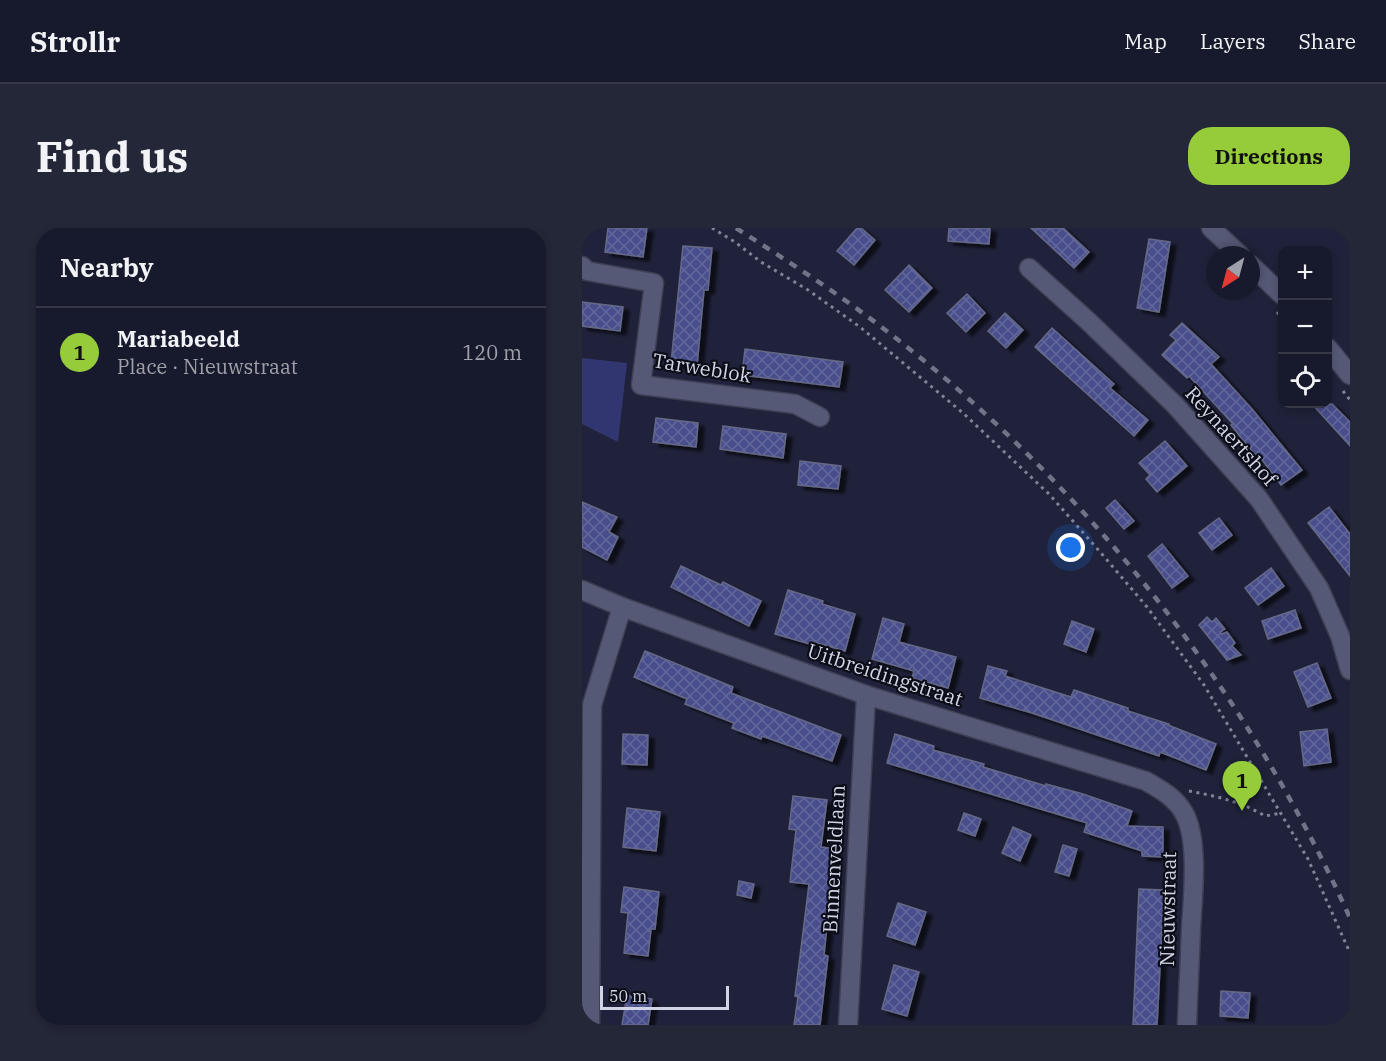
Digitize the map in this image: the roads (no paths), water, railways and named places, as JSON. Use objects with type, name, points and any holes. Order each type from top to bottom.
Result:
[{"type":"street","points":[[1211,228],[1230,246]]},
{"type":"street","name":"Tarweblok","points":[[582,266],[587,271],[654,283],[641,385],[795,404],[820,417]]},
{"type":"street","name":"Reynaertshof","points":[[1029,267],[1175,405],[1259,499],[1319,588],[1340,636],[1350,670]]},
{"type":"street","points":[[1260,274],[1278,291]]},
{"type":"street","points":[[1332,353],[1350,375]]},
{"type":"street","name":"Uitbreidingstraat","points":[[582,590],[622,607],[866,695],[1146,781],[1174,798]]},
{"type":"street","points":[[590,1025],[592,705],[622,607]]},
{"type":"street","name":"Binnenveldlaan","points":[[848,1025],[866,695]]},
{"type":"street","name":"Nieuwstraat","points":[[1174,798],[1189,824],[1194,875],[1187,1025]]},
{"type":"railway","points":[[736,228],[866,315],[957,389],[1027,453],[1092,522],[1153,595],[1210,671],[1261,750],[1308,833],[1350,918]]},
{"type":"place","name":"Mariabeeld","points":[[1242,811]]}]
